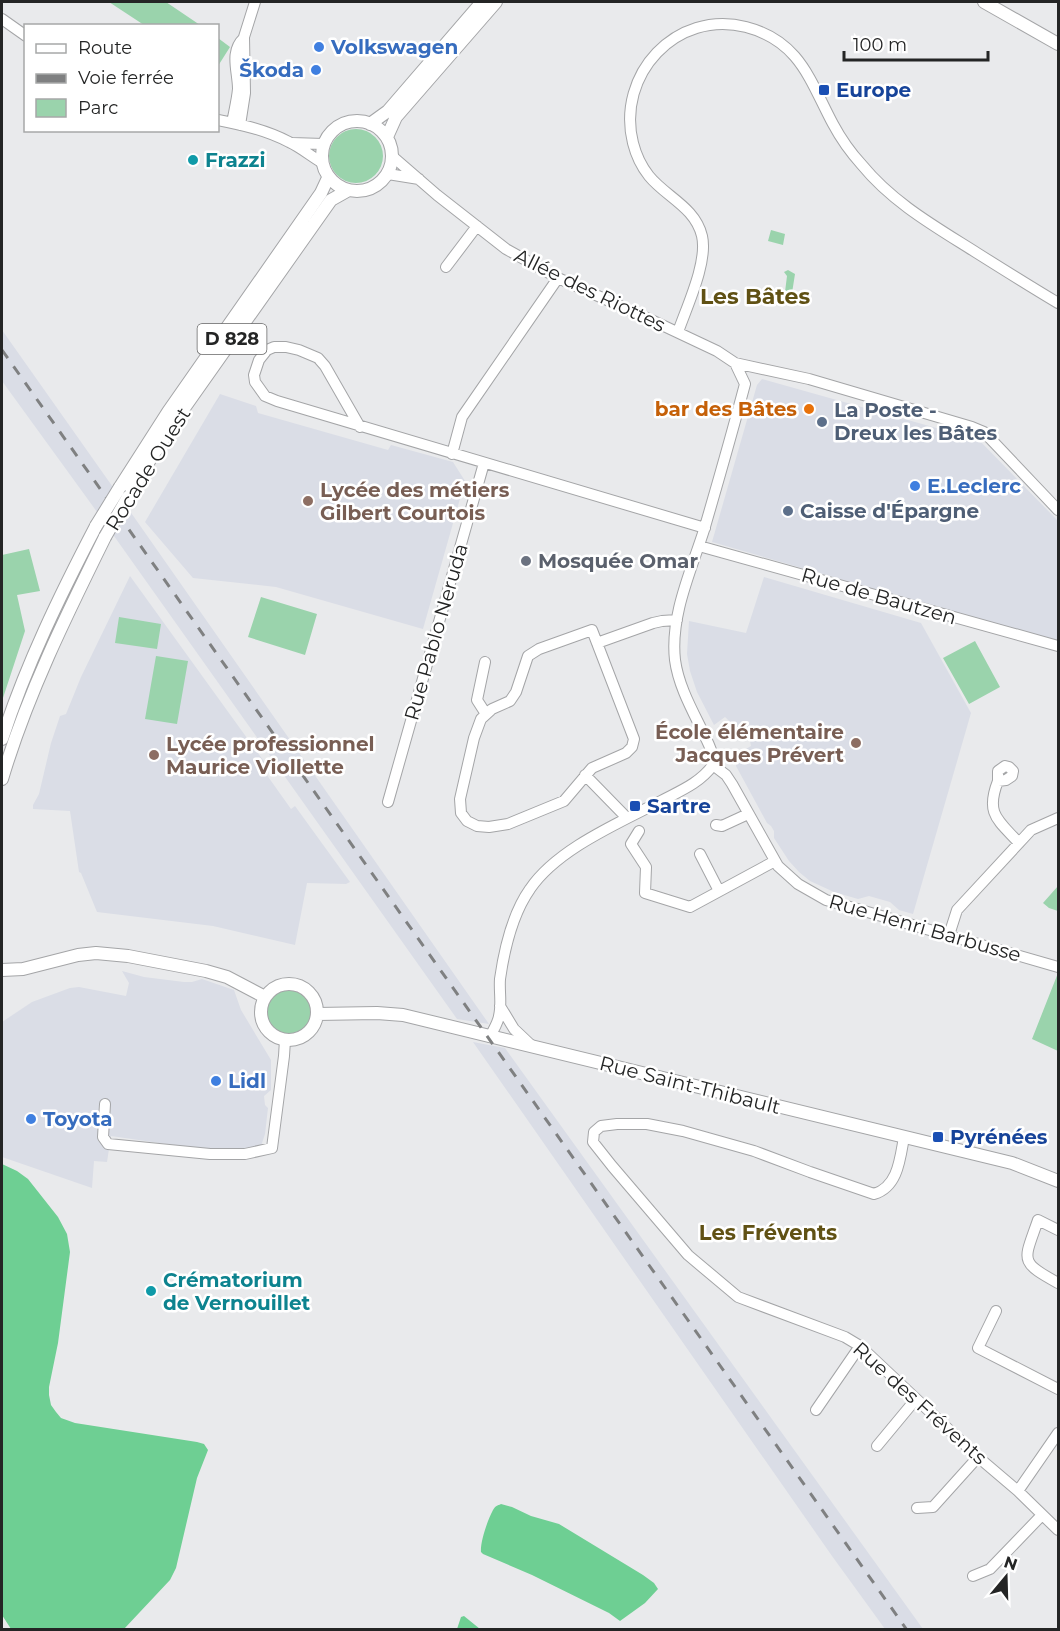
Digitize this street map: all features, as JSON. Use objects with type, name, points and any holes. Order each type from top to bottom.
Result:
[{"type":"main road","points":[[370,124],[388,111],[482,2]]},
{"type":"main road","points":[[387,137],[396,117],[496,2]]},
{"type":"main road","points":[[984,2],[1059,44]]},
{"type":"main road","points":[[359,121],[380,129],[387,137],[392,156],[388,174],[375,187],[366,191],[347,191],[328,178],[321,162],[321,153],[329,134],[338,126],[359,121]]},
{"type":"main road","name":"Rocade Ouest","points":[[2,740],[36,650],[96,526],[168,412],[321,194],[328,178]]},
{"type":"main road","name":"Rocade Ouest","points":[[2,779],[57,634],[105,537],[128,497],[182,411],[288,260],[332,200],[347,191]]},
{"type":"main road","points":[[2,971],[23,969],[78,955],[96,953],[128,956],[227,977],[266,997]]},
{"type":"main road","points":[[291,984],[307,990],[313,997],[317,1014],[307,1034],[300,1038],[285,1040],[270,1033],[265,1027],[261,1012],[266,997],[274,988],[291,984]]},
{"type":"main road","name":"Rue Saint-Thibault","points":[[317,1014],[394,1014],[1012,1163],[1059,1181]]},
{"type":"street","points":[[236,124],[245,93],[244,37],[255,2]]},
{"type":"street","points":[[2,19],[24,35]]},
{"type":"street","points":[[678,332],[701,262],[702,237],[693,216],[654,181],[642,165],[630,129],[630,111],[639,78],[656,53],[677,36],[712,24],[751,28],[776,40],[789,50],[805,70],[841,138],[860,163],[893,197],[925,221],[1059,303]]},
{"type":"street","points":[[219,120],[271,133],[292,143],[321,162]]},
{"type":"street","points":[[292,143],[323,144]]},
{"type":"street","name":"Allée des Riottes","points":[[392,156],[506,249],[558,278],[678,332],[717,351],[735,363],[809,379],[984,432],[1059,510]]},
{"type":"street","points":[[388,174],[419,179]]},
{"type":"street","points":[[446,267],[477,226]]},
{"type":"street","points":[[452,454],[462,417],[558,278]]},
{"type":"street","points":[[360,427],[325,366],[318,358],[299,350],[274,347],[267,350],[259,360],[254,375],[255,382],[265,396],[360,427],[705,528]]},
{"type":"street","points":[[490,1037],[499,1011],[500,978],[508,940],[529,890],[542,873],[601,832],[698,781],[713,765],[713,755],[709,745],[679,680],[675,658],[677,620],[745,384],[735,363]]},
{"type":"street","name":"Rue Pablo Neruda","points":[[388,802],[484,463]]},
{"type":"street","name":"Rue de Bautzen","points":[[699,546],[1059,646]]},
{"type":"street","points":[[597,643],[662,621],[677,620]]},
{"type":"street","points":[[592,630],[634,740],[632,747],[626,753],[592,768],[564,801],[508,824],[477,826],[467,821],[461,813],[460,800],[474,738],[481,719],[486,714],[510,701],[516,692],[528,656],[539,649],[592,630]]},
{"type":"street","points":[[485,662],[477,700],[486,714]]},
{"type":"street","name":"Rue Henri Barbusse","points":[[713,765],[726,775],[778,866],[798,884],[826,900],[1059,967]]},
{"type":"street","points":[[585,775],[627,818]]},
{"type":"street","points":[[998,781],[994,791],[995,818],[1019,843]]},
{"type":"street","points":[[716,825],[722,826],[748,814]]},
{"type":"street","points":[[949,935],[957,910],[1031,830],[1059,818]]},
{"type":"street","points":[[639,831],[631,844],[646,867],[645,893],[690,906],[775,861]]},
{"type":"street","points":[[700,854],[719,891]]},
{"type":"street","points":[[499,1011],[512,1042]]},
{"type":"street","points":[[499,1011],[534,1048]]},
{"type":"street","points":[[105,1104],[103,1137],[108,1144],[210,1154],[245,1155],[272,1148],[285,1040]]},
{"type":"street","name":"Rue des Frévents","points":[[904,1137],[892,1182],[883,1191],[874,1194],[810,1173],[754,1151],[683,1131],[647,1124],[601,1126],[594,1132],[593,1142],[688,1255],[738,1297],[845,1336],[860,1346],[1059,1530]]},
{"type":"street","points":[[1059,1230],[1038,1220],[1027,1252],[1027,1259],[1034,1270],[1059,1283]]},
{"type":"street","points":[[996,1311],[978,1348],[1059,1389]]},
{"type":"street","points":[[816,1410],[860,1346]]},
{"type":"street","points":[[877,1446],[916,1399]]},
{"type":"street","points":[[1018,1491],[1059,1433]]},
{"type":"street","points":[[916,1508],[933,1507],[978,1457]]},
{"type":"street","points":[[973,1576],[990,1569],[1042,1515]]},
{"type":"shaded area","points":[[2,330],[489,1024],[457,1019],[2,381]]},
{"type":"shaded area","points":[[762,379],[979,440],[1058,521],[1058,642],[712,542],[757,385]]},
{"type":"shaded area","name":"Lycée des métiers Gilbert Courtois","points":[[220,394],[256,406],[258,413],[388,450],[391,445],[453,462],[465,481],[423,629],[276,587],[193,578],[145,522]]},
{"type":"shaded area","name":"Lycée professionnel Maurice Viollette","points":[[130,576],[268,767],[264,771],[291,809],[295,806],[350,882],[346,884],[307,883],[295,945],[213,926],[97,912],[79,872],[70,811],[33,809],[60,716],[66,714],[81,677]]},
{"type":"shaded area","name":"École élémentaire Jacques Prévert","points":[[764,577],[921,623],[971,713],[913,914],[899,910],[890,902],[869,896],[858,899],[834,892],[810,881],[799,872],[774,838],[774,831],[767,823],[736,766],[737,754],[751,746],[750,741],[725,717],[714,725],[697,692],[687,654],[689,621],[746,633]]},
{"type":"shaded area","points":[[122,971],[144,977],[184,982],[202,979],[234,990],[241,1010],[271,1060],[271,1090],[264,1096],[265,1105],[268,1108],[265,1134],[261,1146],[249,1156],[111,1136],[107,1162],[94,1161],[92,1188],[2,1157],[2,1022],[32,1002],[70,988],[79,987],[126,996],[129,983]]},
{"type":"shaded area","points":[[473,1042],[505,1048],[923,1629],[885,1629]]},
{"type":"green space","points":[[109,2],[166,2],[199,24],[142,24]]},
{"type":"green space","points":[[219,39],[230,47],[219,64]]},
{"type":"green space","points":[[351,129],[361,129],[371,133],[379,141],[383,156],[379,171],[371,179],[361,183],[351,183],[341,179],[333,171],[329,161],[329,151],[333,141],[341,133]]},
{"type":"green space","points":[[771,230],[785,234],[783,245],[768,241]]},
{"type":"green space","points":[[788,270],[795,274],[792,293],[785,292],[787,276],[784,272]]},
{"type":"green space","points":[[29,549],[40,591],[17,595],[25,631],[2,701],[2,555]]},
{"type":"green space","points":[[261,597],[317,614],[305,655],[248,637]]},
{"type":"green space","points":[[119,617],[161,624],[157,649],[115,643]]},
{"type":"green space","points":[[975,641],[1000,687],[969,704],[943,658]]},
{"type":"green space","points":[[156,656],[188,661],[177,724],[145,719]]},
{"type":"green space","points":[[1058,886],[1058,911],[1043,903]]},
{"type":"green space","points":[[1058,973],[1058,1051],[1032,1039]]},
{"type":"green space","points":[[289,990],[304,997],[311,1012],[304,1027],[289,1034],[274,1027],[267,1012],[274,997]]},
{"type":"green space","points":[[2,1164],[28,1179],[58,1217],[67,1234],[70,1252],[58,1343],[49,1387],[51,1405],[56,1412],[61,1418],[75,1423],[197,1442],[204,1444],[208,1450],[197,1478],[176,1568],[170,1580],[124,1629],[11,1629],[2,1615]]},
{"type":"green space","points":[[501,1504],[559,1524],[643,1575],[658,1589],[645,1603],[620,1621],[609,1613],[532,1575],[483,1554],[481,1548],[487,1525],[494,1508]]},
{"type":"green space","points":[[464,1616],[480,1629],[457,1629],[461,1617]]},
{"type":"railway","points":[[2,350],[907,1630]]},
{"type":"place","name":"Volkswagen","points":[[319,47]]},
{"type":"place","name":"Škoda","points":[[316,70]]},
{"type":"place","name":"Europe","points":[[824,90]]},
{"type":"place","name":"Frazzi","points":[[193,160]]},
{"type":"place","name":"bar des Bâtes","points":[[809,409]]},
{"type":"place","name":"La Poste - Dreux les Bâtes","points":[[822,422]]},
{"type":"place","name":"E.Leclerc","points":[[915,486]]},
{"type":"place","name":"Lycée des métiers Gilbert Courtois","points":[[308,501]]},
{"type":"place","name":"Caisse d'Épargne","points":[[788,511]]},
{"type":"place","name":"Mosquée Omar","points":[[526,561]]},
{"type":"place","name":"École élémentaire Jacques Prévert","points":[[856,743]]},
{"type":"place","name":"Lycée professionnel Maurice Viollette","points":[[154,755]]},
{"type":"place","name":"Sartre","points":[[635,806]]},
{"type":"place","name":"Lidl","points":[[216,1081]]},
{"type":"place","name":"Toyota","points":[[31,1119]]},
{"type":"place","name":"Pyrénées","points":[[938,1137]]},
{"type":"place","name":"Crématorium de Vernouillet","points":[[151,1291]]},
{"type":"district","name":"Les Bâtes","points":[[755,296]]},
{"type":"district","name":"Les Frévents","points":[[768,1232]]}]
